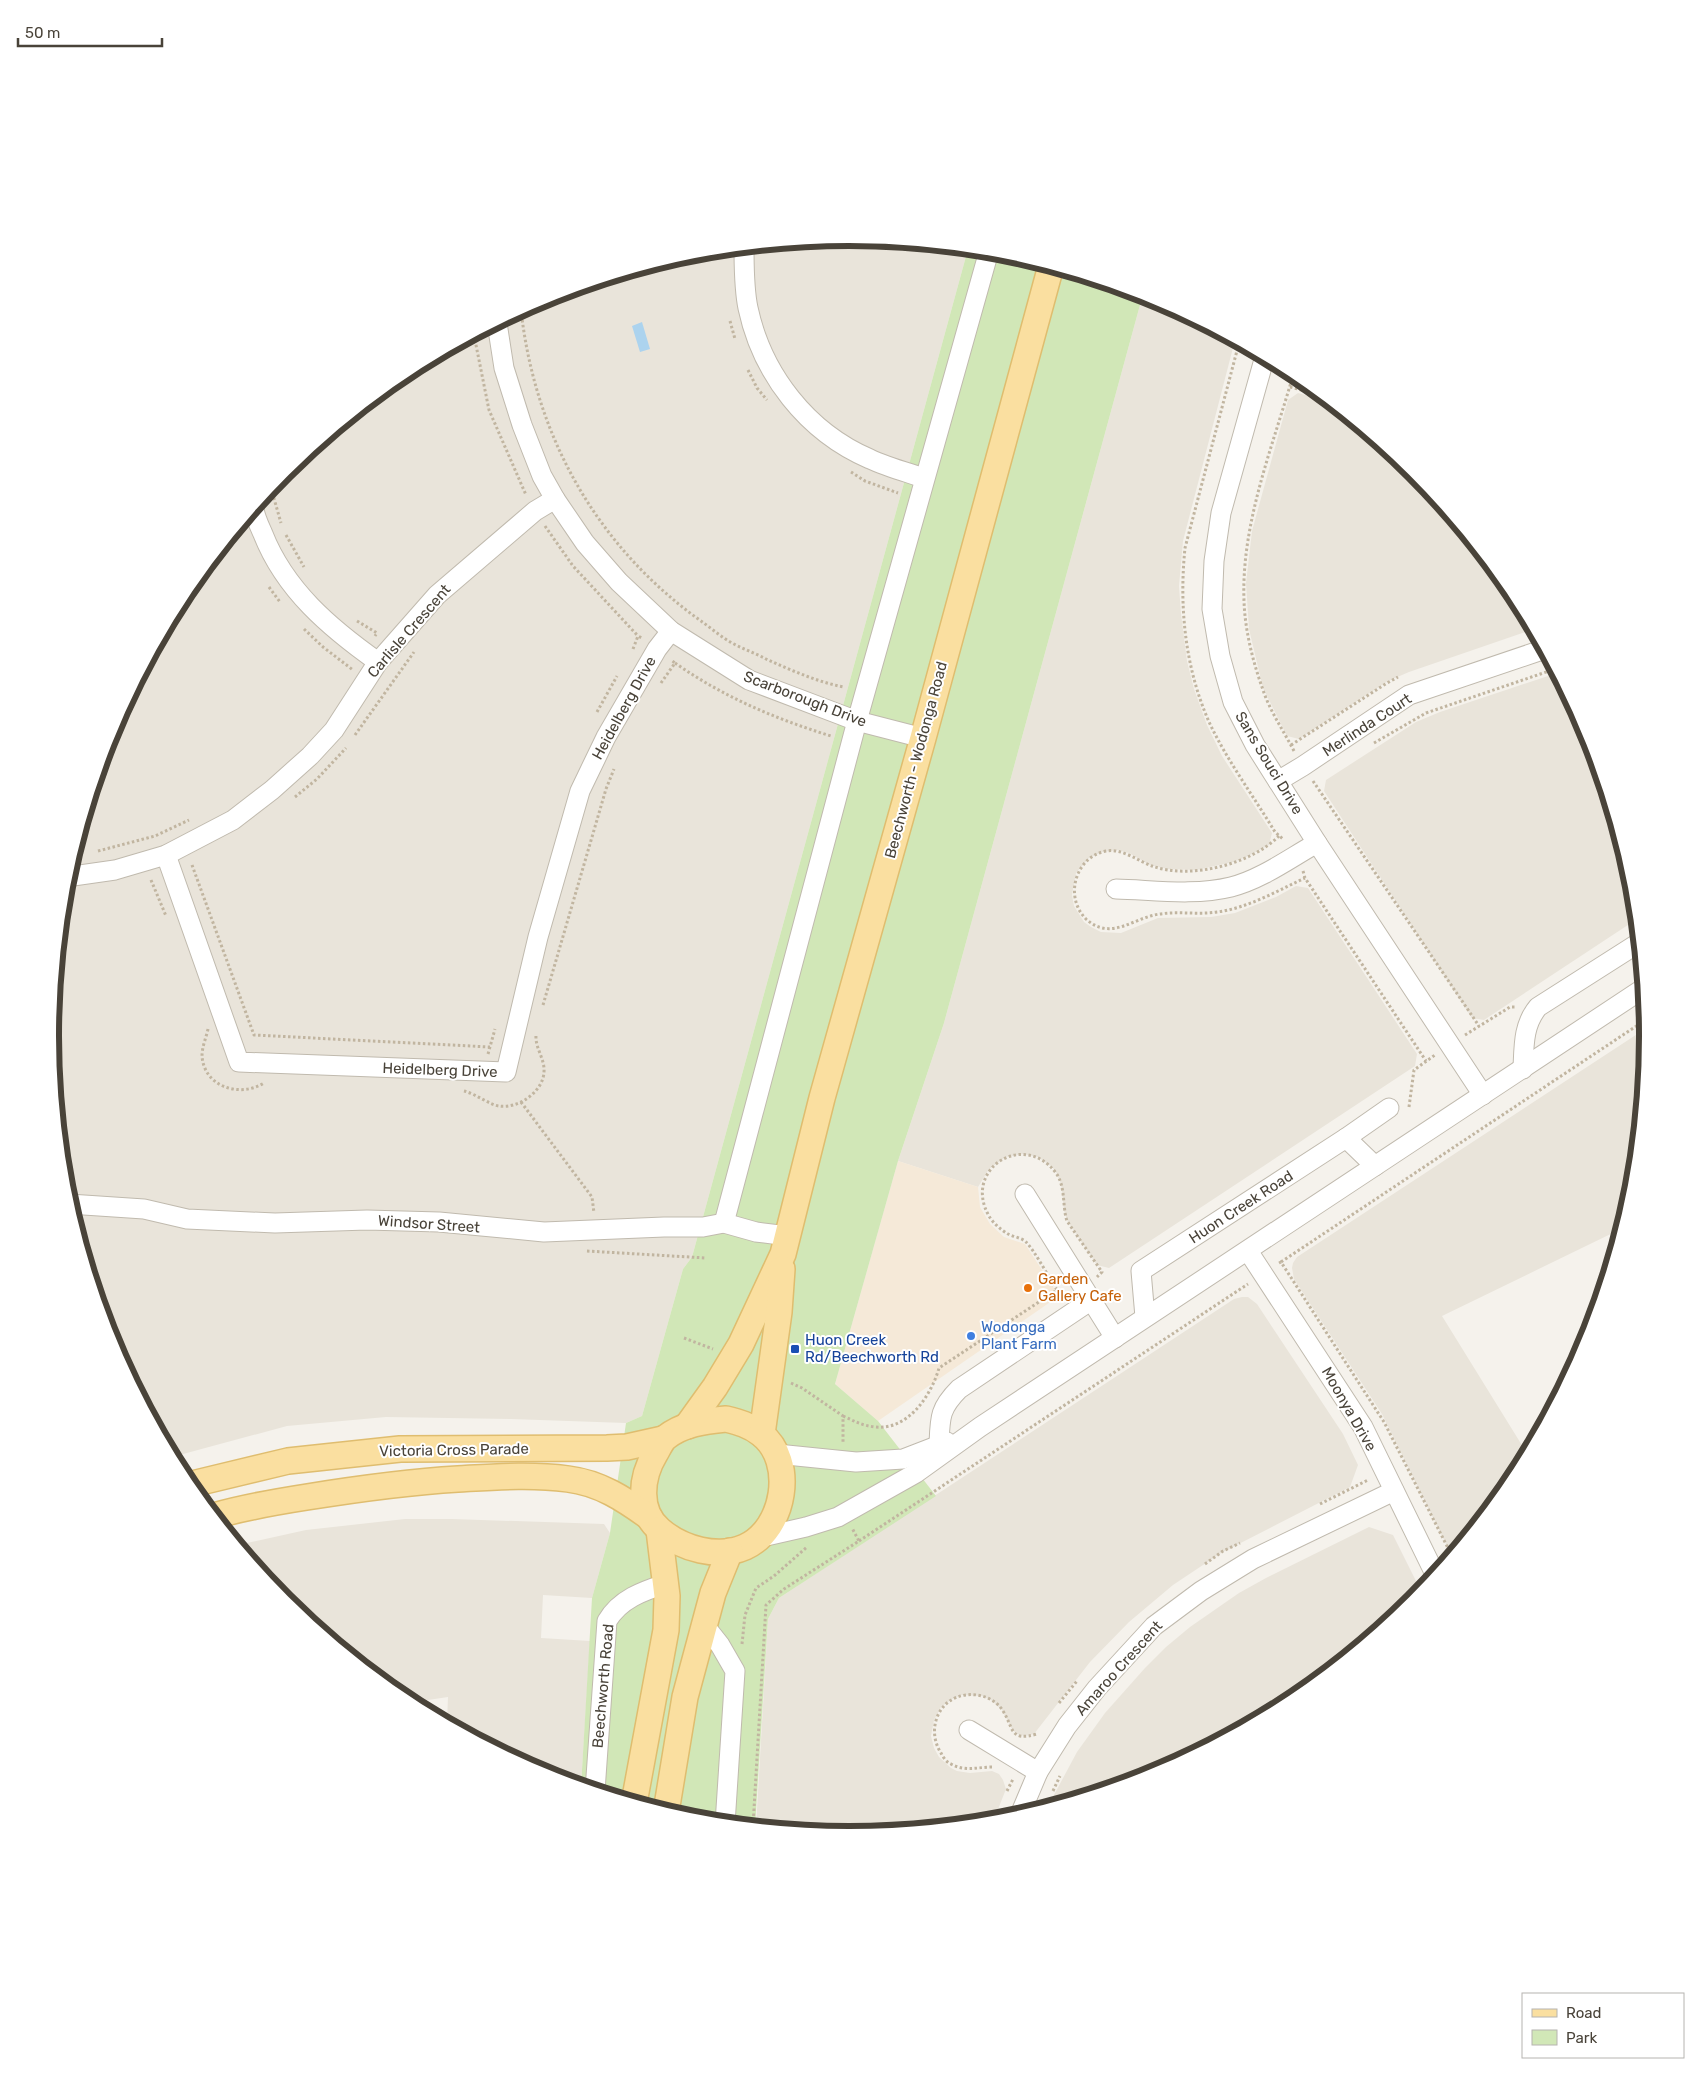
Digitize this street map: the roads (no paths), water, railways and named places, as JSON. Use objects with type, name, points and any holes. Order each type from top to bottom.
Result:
[{"type":"main road","name":"Beechworth - Wodonga Road","points":[[762,1434],[779,1312],[785,1245],[824,1089],[923,738],[1049,272]]},
{"type":"main road","name":"Beechworth - Wodonga Road","points":[[687,1426],[715,1388],[741,1344],[785,1245]]},
{"type":"main road","points":[[635,1797],[662,1655],[667,1613],[665,1584],[654,1524],[644,1500],[643,1483],[647,1466],[663,1439],[675,1431],[706,1420],[726,1419],[745,1424],[762,1434],[777,1454],[783,1476],[782,1498],[770,1522],[758,1538],[746,1547],[730,1551],[705,1552],[674,1540],[654,1524]]},
{"type":"main road","name":"Victoria Cross Parade","points":[[197,1483],[288,1461],[400,1448],[607,1448],[628,1447],[663,1439]]},
{"type":"main road","name":"Victoria Cross Parade","points":[[219,1514],[248,1506],[362,1488],[410,1482],[526,1476],[569,1479],[606,1489],[623,1498],[654,1524]]},
{"type":"main road","points":[[667,1805],[684,1697],[713,1593],[730,1551]]},
{"type":"street","points":[[744,253],[748,308],[758,342],[772,373],[805,416],[825,433],[869,459],[924,478]]},
{"type":"street","points":[[724,1223],[856,721],[987,258]]},
{"type":"street","name":"Scarborough Drive","points":[[498,328],[504,368],[522,425],[542,476],[584,543],[619,582],[671,631],[749,680],[856,721],[923,738]]},
{"type":"street","name":"Sans Souci Drive","points":[[1264,364],[1221,513],[1214,560],[1212,609],[1220,656],[1233,702],[1255,745],[1317,843],[1483,1095]]},
{"type":"street","name":"Carlisle Crescent","points":[[76,876],[115,870],[166,855],[233,820],[272,790],[334,730],[372,658],[437,595],[528,518],[555,499]]},
{"type":"street","points":[[256,514],[274,558],[296,592],[337,632],[372,658]]},
{"type":"street","name":"Heidelberg Drive","points":[[166,855],[240,1062],[506,1072],[538,936],[580,791],[606,738],[657,649],[671,631]]},
{"type":"street","name":"Merlinda Court","points":[[1278,781],[1409,695],[1539,651]]},
{"type":"street","points":[[1116,889],[1198,892],[1232,887],[1260,876],[1317,843]]},
{"type":"street","points":[[1523,1069],[1524,1037],[1528,1021],[1538,1007],[1634,946]]},
{"type":"street","points":[[758,1538],[838,1517],[873,1499],[916,1473],[980,1427],[1145,1317],[1248,1251],[1639,991]]},
{"type":"street","points":[[1375,1166],[1346,1138],[1388,1108]]},
{"type":"street","name":"Huon Creek Road","points":[[1145,1317],[1141,1271],[1346,1138]]},
{"type":"street","points":[[1025,1194],[1115,1338]]},
{"type":"street","name":"Windsor Street","points":[[77,1205],[144,1209],[197,1220],[275,1223],[367,1220],[439,1222],[544,1232],[703,1227],[724,1223],[756,1232],[785,1245]]},
{"type":"street","name":"Moonya Drive","points":[[1248,1251],[1363,1427],[1386,1494],[1433,1570]]},
{"type":"street","points":[[939,1446],[940,1418],[946,1401],[959,1389],[1086,1294]]},
{"type":"street","points":[[777,1454],[856,1462],[903,1459],[939,1446],[980,1427]]},
{"type":"street","name":"Amaroo Crescent","points":[[1021,1808],[1030,1767],[1154,1626],[1201,1591],[1253,1559],[1386,1494]]},
{"type":"street","name":"Beechworth Road","points":[[595,1785],[607,1621],[615,1610],[633,1596],[665,1584]]},
{"type":"street","points":[[705,1626],[720,1645],[735,1671],[725,1817]]},
{"type":"street","points":[[969,1730],[1030,1767]]},
{"type":"water","points":[[642,322],[650,349],[640,352],[632,326]]},
{"type":"place","name":"Garden Gallery Cafe","points":[[1028,1288]]},
{"type":"place","name":"Wodonga Plant Farm","points":[[971,1336]]},
{"type":"place","name":"Huon Creek Rd/Beechworth Rd","points":[[795,1349]]}]
